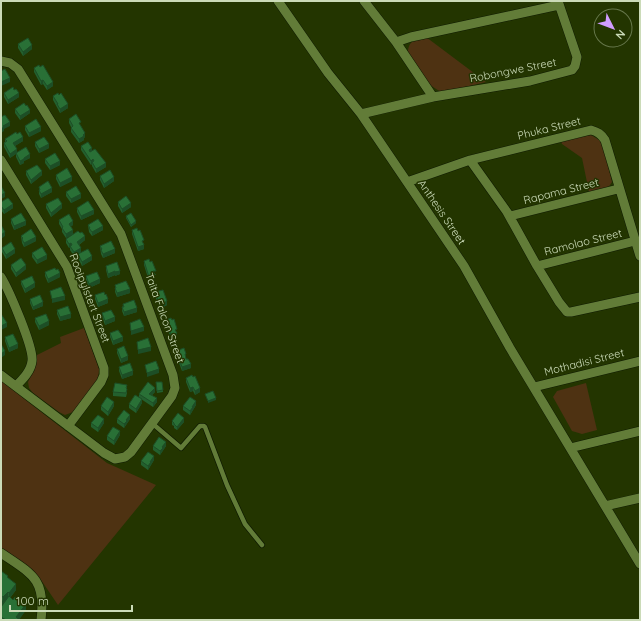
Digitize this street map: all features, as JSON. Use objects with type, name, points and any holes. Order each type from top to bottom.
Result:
[{"type":"street","name":"Anthesis Street","points":[[278,1],[328,73],[361,114],[464,266],[570,448],[640,564]]},
{"type":"street","points":[[364,1],[396,42],[433,97]]},
{"type":"street","name":"Robongwe Street","points":[[361,114],[433,97],[530,81],[572,70],[576,66],[577,57],[558,3]]},
{"type":"street","points":[[396,42],[411,37],[558,3]]},
{"type":"street","name":"Taita Falcon Street","points":[[1,61],[10,62],[18,69],[121,234],[175,381],[175,388],[172,396],[153,424],[127,456],[117,460],[109,457],[1,375]]},
{"type":"street","name":"Phuka Street","points":[[407,182],[470,160],[591,130],[596,131],[602,135],[605,140],[618,189],[640,256]]},
{"type":"street","name":"Rooipylstert Street","points":[[1,160],[66,263],[104,368],[104,375],[101,382],[68,426]]},
{"type":"street","points":[[470,160],[510,216],[537,266],[559,302],[567,312],[640,297]]},
{"type":"street","name":"Rapama Street","points":[[510,216],[618,189]]},
{"type":"street","name":"Ramolao Street","points":[[537,266],[635,241]]},
{"type":"street","points":[[1,277],[11,294],[33,358],[29,370],[16,386]]},
{"type":"street","name":"Mothadisi Street","points":[[534,387],[640,361]]},
{"type":"street","points":[[570,448],[640,431]]},
{"type":"street","points":[[605,506],[640,498]]},
{"type":"street","points":[[1,553],[25,570],[35,579],[40,587],[43,605],[41,620]]},
{"type":"lane","points":[[153,424],[181,448],[200,426],[205,427],[227,485],[244,524],[262,545]]},
{"type":"shaded area","points":[[426,37],[486,82],[443,92],[437,90],[427,81],[408,54],[409,46],[413,41]]},
{"type":"shaded area","points":[[591,135],[599,140],[603,145],[612,182],[605,189],[589,192],[582,158],[562,144],[561,141]]},
{"type":"shaded area","points":[[84,328],[99,369],[98,380],[73,412],[65,415],[33,393],[29,388],[28,382],[36,366],[37,355],[61,343],[60,337]]},
{"type":"shaded area","points":[[1,381],[107,463],[156,485],[58,605],[39,577],[1,548]]},
{"type":"shaded area","points":[[586,383],[597,430],[582,434],[572,431],[553,397],[557,391]]},
{"type":"building","points":[[28,38],[32,45],[23,52],[18,44]]},
{"type":"building","points":[[39,65],[40,67],[43,65],[53,82],[47,86],[43,80],[41,81],[34,68]]},
{"type":"building","points":[[5,69],[10,78],[1,82],[1,71]]},
{"type":"building","points":[[13,87],[14,90],[16,89],[19,93],[8,100],[4,93]]},
{"type":"building","points":[[58,93],[59,95],[61,93],[68,104],[60,109],[53,96]]},
{"type":"building","points":[[24,103],[30,110],[20,116],[15,109]]},
{"type":"building","points":[[76,114],[85,133],[83,135],[84,136],[79,139],[71,128],[73,126],[69,119]]},
{"type":"building","points":[[5,115],[10,122],[1,129],[1,117]]},
{"type":"building","points":[[36,119],[41,127],[29,133],[25,126]]},
{"type":"building","points":[[16,132],[17,134],[20,132],[23,137],[13,143],[17,149],[10,154],[4,143],[7,141],[5,139]]},
{"type":"building","points":[[44,137],[49,144],[39,149],[35,142]]},
{"type":"building","points":[[88,142],[92,148],[89,150],[90,152],[95,149],[106,163],[96,169],[92,162],[94,161],[93,159],[91,161],[81,146]]},
{"type":"building","points":[[26,147],[30,154],[20,161],[16,153]]},
{"type":"building","points":[[55,153],[60,161],[50,166],[45,159]]},
{"type":"building","points":[[37,165],[42,171],[31,180],[26,171]]},
{"type":"building","points":[[67,168],[72,177],[60,183],[56,175]]},
{"type":"building","points":[[110,170],[114,177],[104,184],[100,176]]},
{"type":"building","points":[[48,181],[52,188],[41,194],[39,187]]},
{"type":"building","points":[[1,186],[5,193],[1,195]]},
{"type":"building","points":[[76,186],[81,194],[71,199],[66,192]]},
{"type":"building","points":[[126,196],[131,203],[122,209],[118,202]]},
{"type":"building","points":[[8,198],[13,204],[4,210],[1,206],[1,202]]},
{"type":"building","points":[[58,198],[62,204],[51,213],[46,204]]},
{"type":"building","points":[[88,201],[94,210],[81,216],[77,208]]},
{"type":"building","points":[[21,213],[26,221],[14,226],[11,219]]},
{"type":"building","points":[[131,213],[136,221],[131,225],[126,216]]},
{"type":"building","points":[[69,214],[73,221],[69,224],[73,230],[66,234],[59,220]]},
{"type":"building","points":[[98,219],[103,226],[92,232],[88,225]]},
{"type":"building","points":[[1,225],[5,232],[1,235]]},
{"type":"building","points":[[137,228],[138,231],[140,230],[144,240],[142,241],[144,245],[138,247],[132,230]]},
{"type":"building","points":[[31,229],[36,237],[24,243],[21,236]]},
{"type":"building","points":[[78,231],[80,233],[82,232],[85,236],[77,242],[81,248],[74,252],[70,246],[72,245],[71,243],[69,244],[66,239]]},
{"type":"building","points":[[111,241],[115,249],[103,254],[100,246]]},
{"type":"building","points":[[11,242],[15,249],[6,255],[2,248]]},
{"type":"building","points":[[42,247],[47,255],[37,260],[32,253]]},
{"type":"building","points":[[88,249],[92,256],[82,262],[78,254]]},
{"type":"building","points":[[21,258],[26,265],[16,273],[11,265]]},
{"type":"building","points":[[149,259],[150,262],[152,261],[156,271],[153,271],[155,275],[149,277],[144,261]]},
{"type":"building","points":[[117,262],[120,271],[115,271],[108,274],[106,266]]},
{"type":"building","points":[[55,268],[56,270],[58,269],[60,273],[48,279],[45,272]]},
{"type":"building","points":[[97,272],[100,279],[89,284],[86,276]]},
{"type":"building","points":[[32,276],[35,283],[25,289],[21,281]]},
{"type":"building","points":[[126,281],[130,289],[117,293],[115,285]]},
{"type":"building","points":[[61,287],[65,296],[52,299],[50,291]]},
{"type":"building","points":[[163,290],[167,301],[160,305],[155,292]]},
{"type":"building","points":[[104,292],[108,299],[98,303],[95,295]]},
{"type":"building","points":[[40,295],[43,302],[33,307],[30,299]]},
{"type":"building","points":[[134,300],[137,308],[124,312],[122,307],[124,307],[123,304]]},
{"type":"building","points":[[68,306],[71,314],[60,317],[57,310]]},
{"type":"building","points":[[111,310],[115,317],[105,321],[102,313]]},
{"type":"building","points":[[1,314],[7,323],[1,326]]},
{"type":"building","points":[[46,314],[49,321],[39,326],[35,318]]},
{"type":"building","points":[[171,318],[172,320],[174,319],[177,329],[175,330],[177,333],[171,335],[166,320]]},
{"type":"building","points":[[140,319],[144,327],[131,331],[130,323]]},
{"type":"building","points":[[118,330],[123,337],[113,341],[110,333]]},
{"type":"building","points":[[13,334],[18,344],[9,348],[5,337]]},
{"type":"building","points":[[148,338],[151,347],[138,350],[137,342]]},
{"type":"building","points":[[1,344],[5,351],[1,354]]},
{"type":"building","points":[[124,346],[128,356],[121,359],[117,349]]},
{"type":"building","points":[[184,348],[186,359],[188,359],[191,364],[182,367],[176,351]]},
{"type":"building","points":[[156,361],[159,369],[147,373],[145,365]]},
{"type":"building","points":[[130,363],[133,371],[122,375],[119,367]]},
{"type":"building","points":[[192,375],[193,377],[195,376],[200,388],[195,391],[193,387],[190,388],[186,378]]},
{"type":"building","points":[[148,382],[155,388],[149,394],[157,398],[153,403],[139,394]]},
{"type":"building","points":[[156,382],[162,382],[163,390],[157,391]]},
{"type":"building","points":[[115,383],[127,385],[126,393],[113,392]]},
{"type":"building","points":[[213,391],[216,398],[208,401],[205,394]]},
{"type":"building","points":[[135,395],[142,399],[136,409],[129,404]]},
{"type":"building","points":[[107,397],[114,402],[108,412],[101,406]]},
{"type":"building","points":[[190,397],[196,401],[190,411],[183,406]]},
{"type":"building","points":[[124,410],[130,415],[124,424],[117,419]]},
{"type":"building","points":[[178,413],[184,418],[177,427],[172,421]]},
{"type":"building","points":[[98,415],[104,419],[98,428],[91,423]]},
{"type":"building","points":[[113,427],[120,431],[114,441],[107,436]]},
{"type":"building","points":[[159,437],[166,442],[160,451],[153,446]]},
{"type":"building","points":[[148,452],[154,456],[148,466],[141,461]]},
{"type":"building","points":[[1,571],[16,584],[9,593],[8,592],[3,597],[1,596]]},
{"type":"building","points":[[9,596],[13,600],[15,597],[26,604],[16,617],[20,620],[6,620],[1,617],[1,607]]}]
